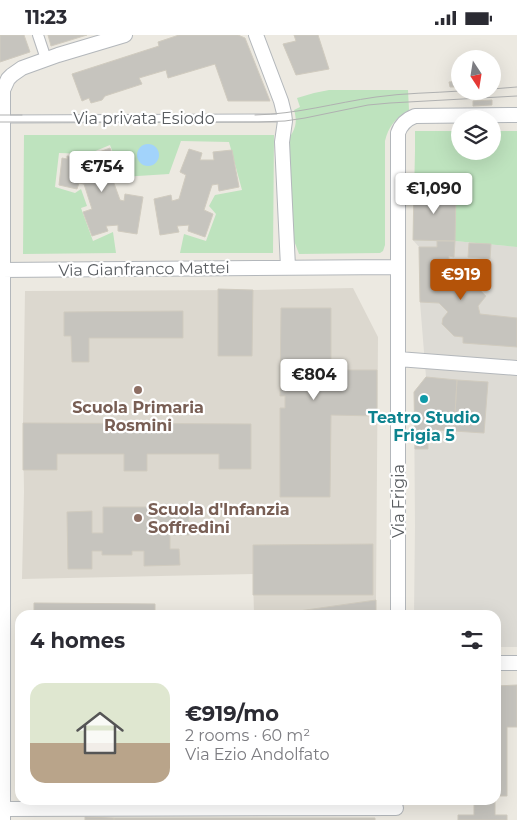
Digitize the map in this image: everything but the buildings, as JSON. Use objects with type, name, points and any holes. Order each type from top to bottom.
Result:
[{"type":"street","points":[[38,35],[46,59]]},
{"type":"street","points":[[126,35],[22,68],[8,79],[3,90],[2,812],[396,809]]},
{"type":"street","points":[[256,35],[281,101],[285,118],[282,142],[288,267]]},
{"type":"street","name":"Via Frigia","points":[[398,610],[397,137],[403,123],[410,118],[420,115],[517,115]]},
{"type":"street","name":"Via Gianfranco Mattei","points":[[2,270],[398,267]]},
{"type":"street","points":[[398,359],[517,368]]},
{"type":"street","points":[[501,663],[517,663]]},
{"type":"lane","name":"Via privata Esiodo","points":[[2,119],[285,118]]},
{"type":"shaded area","points":[[413,240],[455,241],[517,247],[517,647],[501,647],[501,610],[414,610],[414,392],[426,377],[420,302],[419,247]]},
{"type":"shaded area","points":[[353,288],[378,337],[376,600],[309,610],[254,610],[253,574],[22,579],[25,291]]},
{"type":"green space","points":[[329,90],[408,90],[409,110],[393,123],[385,141],[385,245],[380,253],[299,254],[286,219],[287,141],[295,126],[294,110],[300,107],[297,98]]},
{"type":"green space","points":[[415,131],[451,131],[451,160],[501,160],[501,131],[517,131],[517,247],[455,241],[413,240]]},
{"type":"green space","points":[[24,135],[274,135],[273,253],[180,253],[184,234],[206,241],[216,214],[209,206],[215,195],[242,190],[229,142],[181,141],[169,174],[122,177],[110,145],[88,154],[59,153],[55,187],[75,193],[81,189],[87,206],[81,208],[93,241],[113,232],[116,253],[23,254]]},
{"type":"water","points":[[148,144],[158,151],[159,155],[152,165],[148,166],[138,159],[137,155],[144,145]]},
{"type":"tram line","points":[[501,88],[517,87]]},
{"type":"tram line","points":[[255,115],[301,110],[361,99],[451,92]]},
{"type":"tram line","points":[[0,122],[285,121],[368,105],[517,96]]},
{"type":"tram line","points":[[0,115],[22,115]]},
{"type":"place","name":"Scuola Primaria Rosmini","points":[[138,390]]},
{"type":"place","name":"Teatro Studio Frigia 5","points":[[424,399]]},
{"type":"place","name":"Scuola d'Infanzia Soffredini","points":[[138,518]]}]
